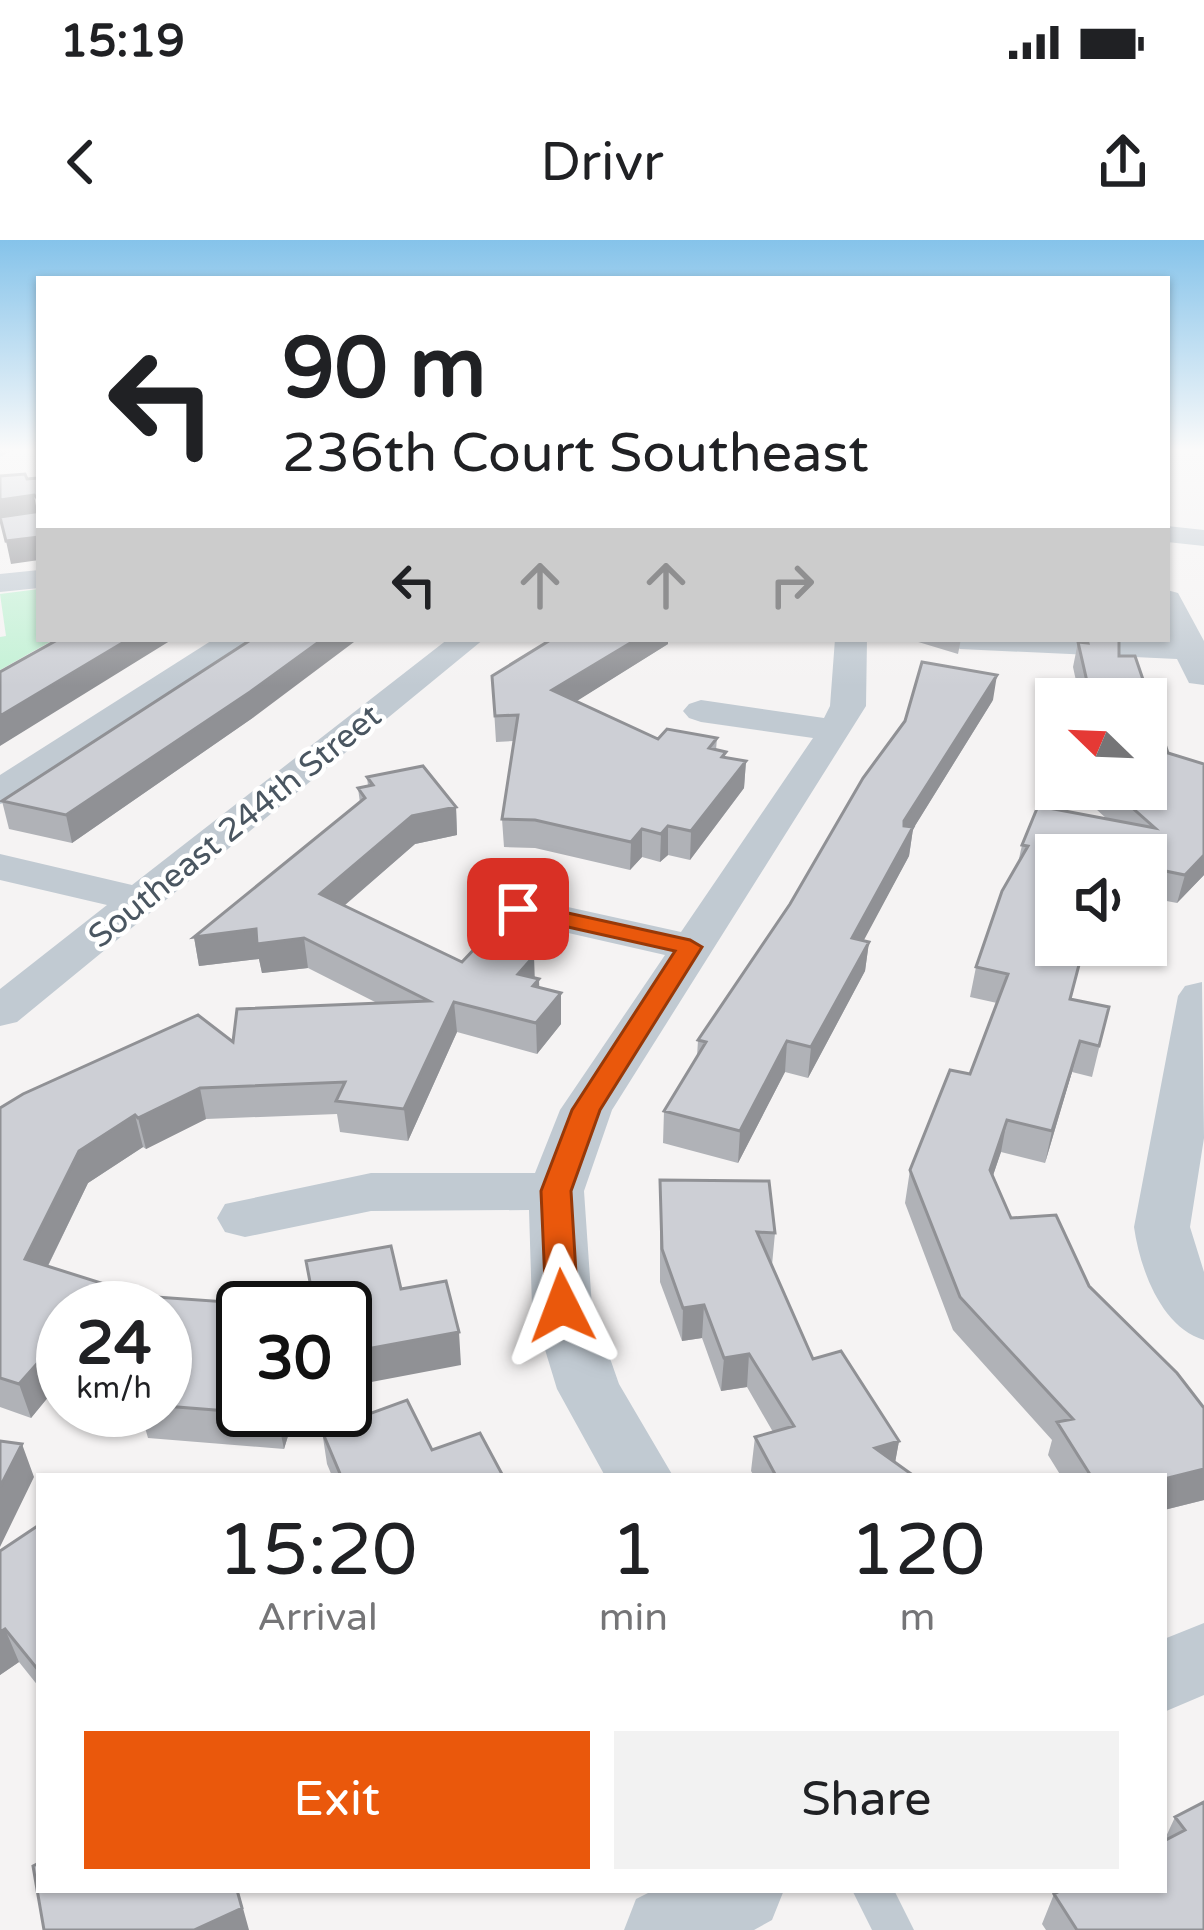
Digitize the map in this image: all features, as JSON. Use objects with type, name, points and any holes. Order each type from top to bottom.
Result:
[{"type":"street","points":[[1170,536],[1203,558]]},
{"type":"street","points":[[0,583],[36,579]]},
{"type":"street","points":[[1170,604],[1195,650],[1204,681]]},
{"type":"street","points":[[0,792],[231,642]]},
{"type":"street","name":"Southeast 244th Street","points":[[0,1012],[124,897],[433,642]]},
{"type":"street","name":"Southeast 244th Street","points":[[0,976],[124,897],[464,642]]},
{"type":"street","points":[[637,1473],[589,1389],[562,1306],[556,1191],[586,1110],[836,731],[848,706],[851,642]]},
{"type":"street","points":[[1024,642],[1195,650]]},
{"type":"street","points":[[701,711],[836,731]]},
{"type":"street","points":[[0,867],[124,897]]},
{"type":"street","points":[[518,909],[690,947]]},
{"type":"street","points":[[1202,996],[1162,1227],[1178,1285],[1204,1318]]},
{"type":"street","points":[[245,1218],[371,1192],[556,1191]]},
{"type":"street","points":[[1167,1676],[1204,1657]]},
{"type":"street","points":[[668,1930],[736,1893]]},
{"type":"lane","points":[[874,1893],[894,1930]]},
{"type":"green space","points":[[36,589],[36,642],[50,642],[0,670],[0,637],[6,636],[0,594]]},
{"type":"building","points":[[3,529],[36,529],[36,537],[6,541]]},
{"type":"building","points":[[54,642],[124,642],[0,716],[0,672]]},
{"type":"building","points":[[247,642],[319,642],[66,815],[2,801]]},
{"type":"building","points":[[547,642],[632,642],[552,690],[658,739],[667,729],[717,738],[709,748],[726,752],[722,757],[746,761],[691,831],[668,826],[661,834],[642,829],[631,842],[535,820],[502,819],[518,715],[495,716],[492,676]]},
{"type":"building","points":[[1078,642],[1119,642],[1119,656],[1135,656],[1142,678],[1086,678]]},
{"type":"building","points":[[922,662],[997,675],[904,821],[904,826],[913,827],[852,938],[869,942],[811,1047],[787,1041],[740,1131],[664,1111],[706,1042],[698,1040],[790,904],[863,778],[905,721]]},
{"type":"building","points":[[1167,750],[1204,764],[1204,855],[1185,875],[1167,871],[1167,834],[1035,834],[1035,966],[1079,966],[1070,999],[1109,1007],[1099,1046],[1080,1041],[1052,1131],[1007,1120],[990,1170],[1011,1218],[1056,1215],[1089,1286],[1177,1373],[1204,1408],[1204,1469],[1167,1478],[1167,1473],[1089,1473],[1057,1422],[1073,1419],[960,1297],[910,1170],[950,1070],[970,1074],[1008,974],[976,967],[1002,891],[1028,846],[1022,845],[1036,810],[1155,828],[1135,810],[1167,810]]},
{"type":"building","points":[[423,766],[456,807],[412,816],[320,894],[462,962],[480,943],[534,956],[518,974],[539,979],[533,986],[561,993],[536,1023],[454,1002],[404,1109],[336,1101],[345,1082],[200,1088],[138,1118],[135,1115],[79,1151],[25,1259],[95,1281],[36,1281],[36,1365],[19,1384],[0,1378],[0,1108],[198,1015],[233,1042],[237,1009],[429,1001],[304,938],[257,944],[256,929],[194,937],[365,798],[358,788],[373,785],[367,777]]},
{"type":"building","points":[[660,1180],[769,1181],[775,1233],[757,1232],[813,1359],[841,1351],[899,1441],[875,1448],[910,1473],[774,1473],[755,1437],[794,1426],[749,1354],[724,1358],[704,1305],[683,1308],[662,1249]]},
{"type":"building","points":[[391,1246],[401,1289],[446,1281],[459,1332],[372,1348],[372,1281],[310,1281],[306,1261]]},
{"type":"building","points":[[192,1300],[216,1301],[216,1410],[192,1408]]},
{"type":"building","points":[[407,1400],[432,1450],[480,1433],[501,1473],[340,1473],[325,1437],[372,1437],[372,1413]]},
{"type":"building","points":[[0,1441],[22,1444],[0,1487]]},
{"type":"building","points":[[36,1527],[36,1667],[5,1629],[0,1632],[0,1551]]},
{"type":"building","points":[[1204,1802],[1204,1930],[1077,1930],[1054,1894],[1167,1893],[1167,1839],[1185,1830],[1175,1817]]},
{"type":"building","points":[[38,1893],[238,1893],[242,1908],[194,1930],[44,1930]]},
{"type":"route","points":[[518,909],[690,947],[586,1110],[556,1191],[562,1306]]}]
